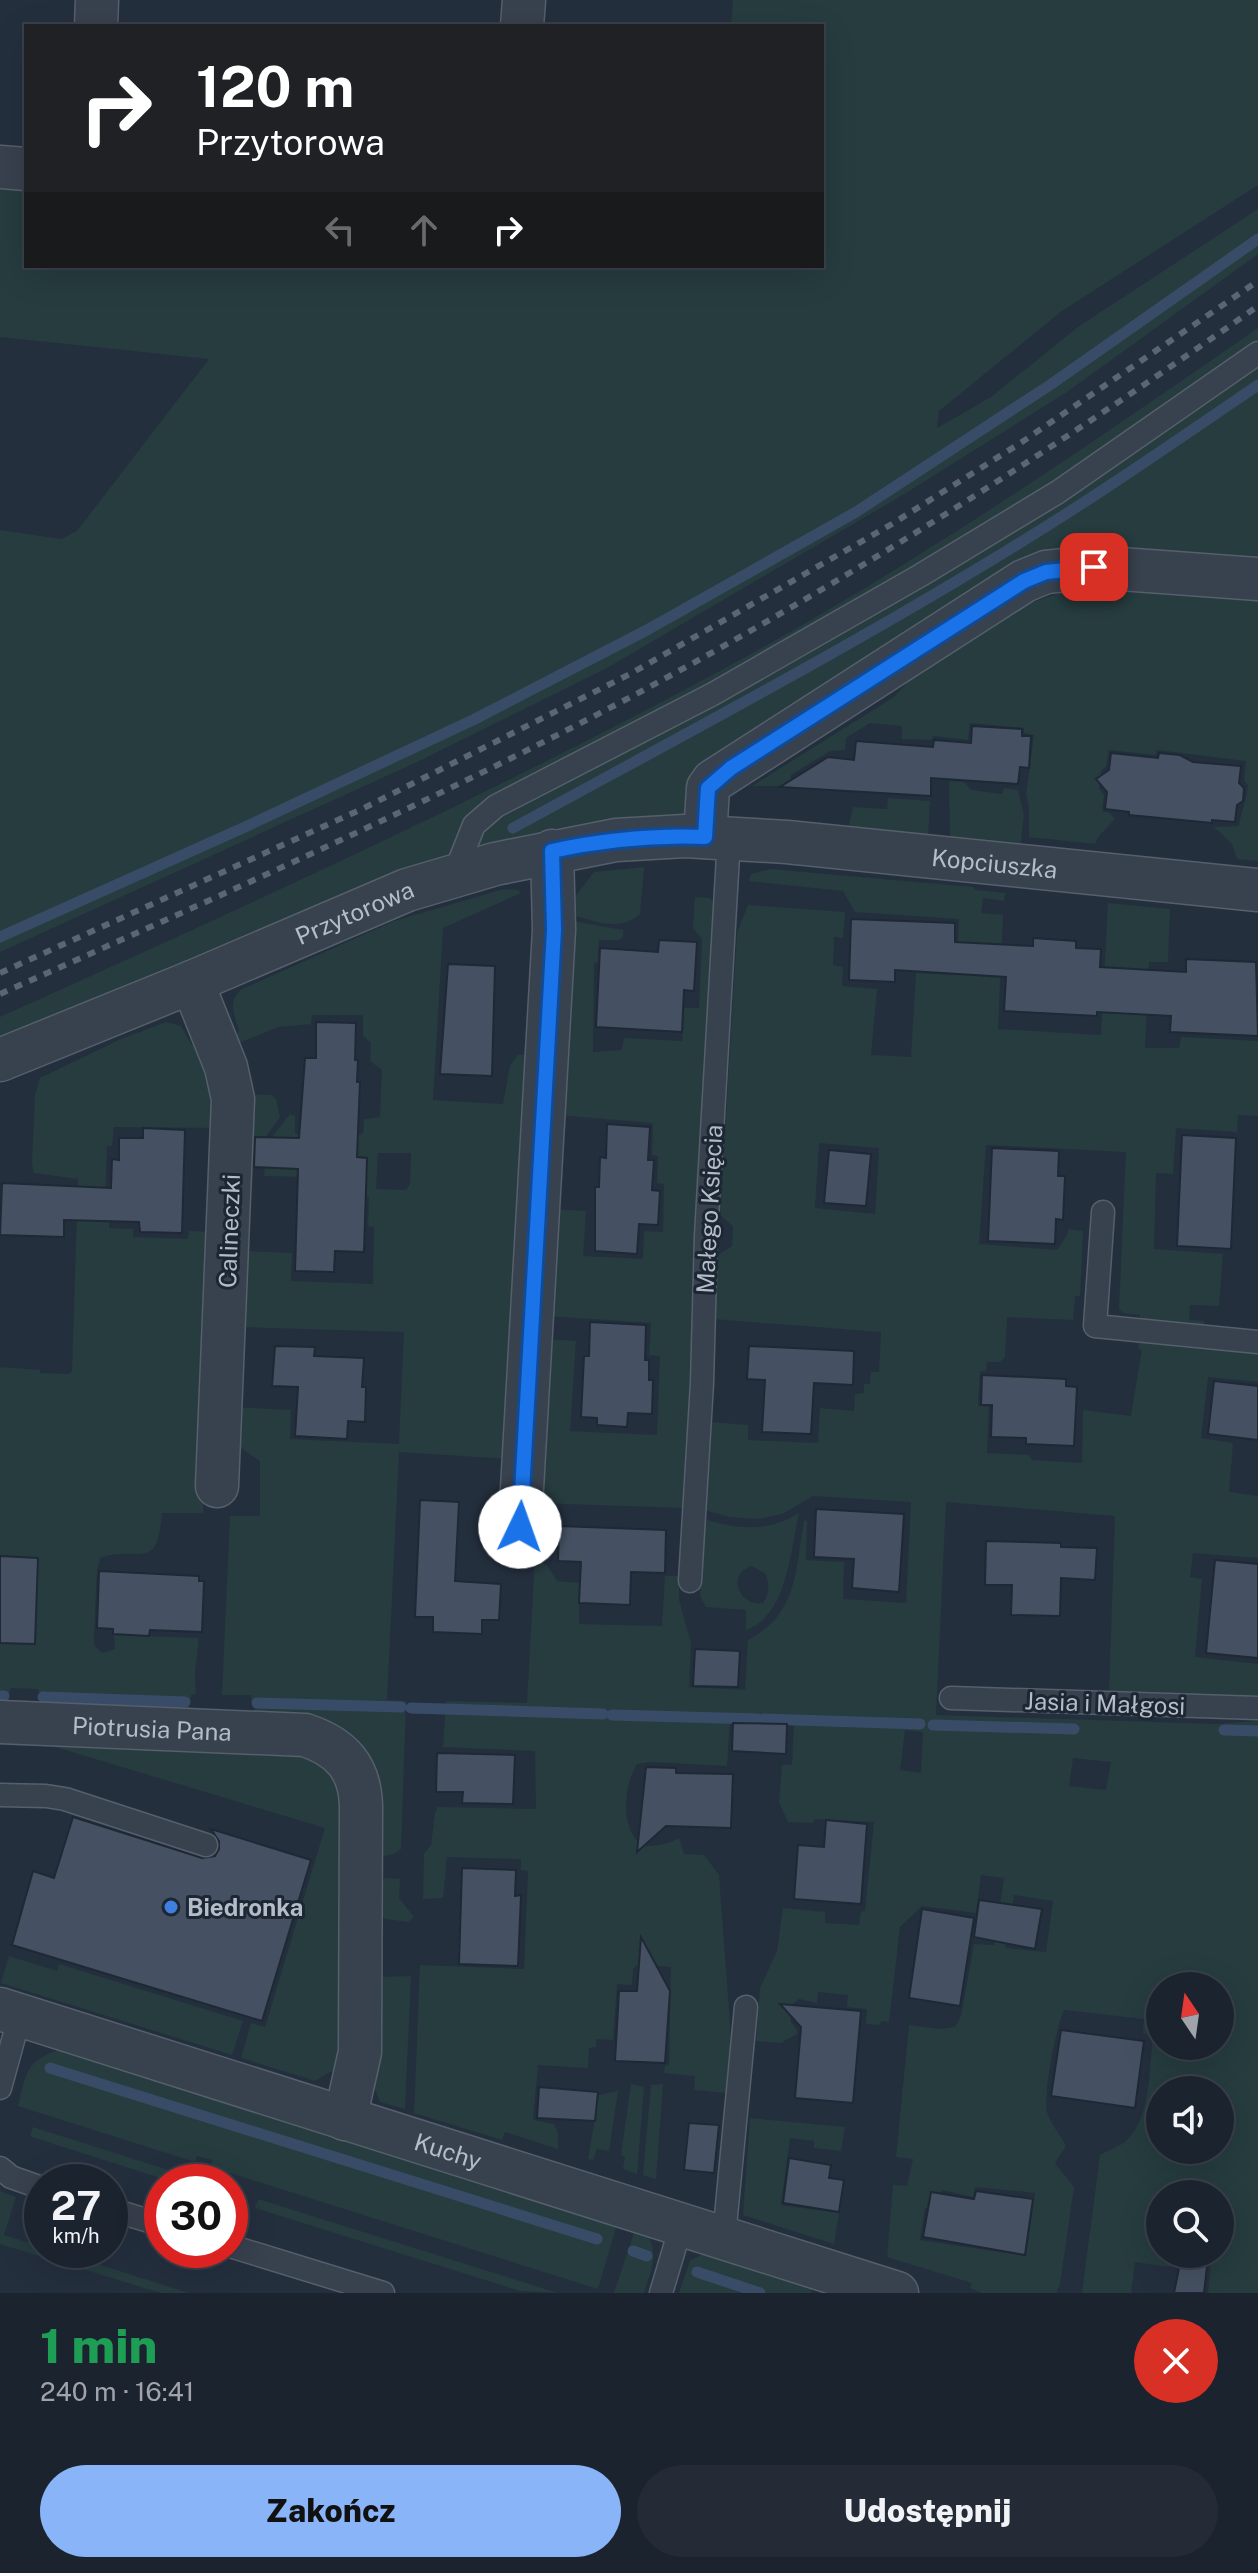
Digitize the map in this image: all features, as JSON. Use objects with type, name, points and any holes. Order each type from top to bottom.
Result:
[{"type":"street","points":[[96,24],[97,0]]},
{"type":"street","points":[[522,24],[524,0]]},
{"type":"street","points":[[0,167],[24,169]]},
{"type":"street","points":[[717,838],[708,788],[713,781],[1024,581],[1056,570],[1094,567],[1258,579]]},
{"type":"street","name":"Przytorowa","points":[[0,1060],[192,982],[333,920],[454,875],[589,843],[643,837],[717,838]]},
{"type":"street","name":"Kopciuszka","points":[[717,838],[1258,890]]},
{"type":"street","points":[[519,1541],[554,930],[552,851]]},
{"type":"street","name":"Calineczki","points":[[192,982],[226,1067],[233,1099],[217,1486]]},
{"type":"street","name":"Piotrusia Pana","points":[[0,1722],[305,1735],[343,1754],[352,1765],[361,1792],[360,2052],[345,2119]]},
{"type":"street","name":"Kuchy","points":[[10,2012],[897,2293]]},
{"type":"lane","points":[[454,875],[474,825],[496,806],[713,694],[921,575],[1058,492],[1258,353]]},
{"type":"lane","name":"Małego Księcia","points":[[690,1581],[702,1383],[717,838]]},
{"type":"lane","points":[[1103,1212],[1095,1326],[1258,1342]]},
{"type":"lane","name":"Jasia i Małgosi","points":[[951,1698],[1258,1708]]},
{"type":"lane","points":[[0,1795],[65,1799],[206,1845]]},
{"type":"lane","points":[[724,2237],[746,2007]]},
{"type":"lane","points":[[0,2088],[10,2012]]},
{"type":"lane","points":[[0,2168],[11,2177],[24,2182]]},
{"type":"lane","points":[[661,2293],[682,2223]]},
{"type":"lane","points":[[248,2252],[383,2293]]},
{"type":"green space","points":[[733,0],[1258,0],[1258,185],[1062,311],[939,411],[937,428],[991,397],[1078,327],[1258,209],[1258,254],[1067,392],[906,493],[607,668],[415,763],[0,952],[0,530],[61,539],[77,531],[209,359],[0,337],[0,186],[24,188],[24,268],[824,268],[824,24],[731,24]]},
{"type":"green space","points":[[1258,328],[1258,341],[1034,497],[948,550],[470,820],[447,857],[0,1043],[0,1017],[483,792],[767,645],[955,532]]},
{"type":"green space","points":[[1258,364],[1258,564],[1070,549],[1033,554],[929,628],[686,815],[560,828],[477,848],[483,830],[505,812]]},
{"type":"green space","points":[[1099,580],[1258,596],[1258,861],[1237,859],[1232,844],[1214,827],[1239,826],[1248,785],[1244,781],[1246,761],[1157,750],[1156,755],[1109,750],[1099,788],[1104,795],[1102,811],[1110,813],[1115,819],[1095,844],[1029,837],[1026,795],[1034,735],[1024,733],[1024,728],[970,723],[968,740],[934,736],[931,740],[902,739],[902,726],[870,723],[846,738],[845,750],[830,751],[791,775],[790,786],[752,786],[894,697],[929,659],[1021,606]]},
{"type":"green space","points":[[949,781],[964,782],[971,790],[1002,794],[1004,788],[1018,790],[1024,815],[1020,850],[950,838]]},
{"type":"green space","points":[[888,798],[930,801],[928,837],[847,834],[853,807],[887,809]]},
{"type":"green space","points":[[644,867],[640,914],[632,920],[615,924],[568,914],[568,906],[594,872]]},
{"type":"green space","points":[[770,869],[973,887],[1005,893],[1004,901],[983,898],[981,913],[1003,915],[998,1029],[1101,1035],[1108,903],[1170,909],[1168,962],[1149,962],[1145,1048],[1179,1048],[1181,1037],[1258,1041],[1258,1116],[1238,1115],[1237,1132],[1176,1128],[1173,1174],[1156,1173],[1154,1249],[1223,1254],[1219,1306],[1190,1305],[1189,1320],[1204,1321],[1204,1327],[1140,1321],[1140,1315],[1123,1313],[1119,1309],[1126,1152],[986,1145],[979,1244],[1057,1250],[1068,1229],[1083,1231],[1080,1296],[1075,1296],[1073,1320],[1007,1317],[1005,1357],[1000,1362],[987,1362],[986,1371],[980,1371],[978,1406],[989,1407],[987,1453],[1029,1455],[1032,1460],[1082,1463],[1083,1410],[1131,1416],[1142,1350],[1138,1349],[1139,1342],[1258,1354],[1258,1382],[1208,1377],[1201,1438],[1233,1443],[1229,1492],[1258,1496],[1258,1558],[1193,1553],[1190,1577],[1202,1579],[1195,1657],[1258,1664],[1258,1699],[1109,1692],[1115,1516],[946,1502],[936,1715],[1217,1724],[1258,1721],[1258,2293],[1208,2293],[1210,2268],[1234,2268],[1234,2180],[1146,2180],[1146,2264],[1135,2262],[1131,2293],[1082,2293],[1100,2155],[1128,2139],[1136,2129],[1146,2100],[1146,2164],[1234,2164],[1234,2076],[1149,2076],[1151,2060],[1234,2060],[1234,1972],[1146,1972],[1146,2034],[1143,2033],[1144,2019],[1064,2010],[1051,2061],[1046,2103],[1049,2117],[1066,2146],[1055,2163],[1074,2187],[1060,2284],[1056,2293],[982,2293],[970,2288],[972,2284],[969,2282],[887,2257],[893,2185],[907,2186],[913,2159],[896,2157],[909,2025],[939,2029],[955,2027],[961,2016],[974,1944],[994,1945],[1004,1878],[981,1875],[976,1913],[922,1906],[900,1927],[889,2022],[866,2024],[867,2009],[847,2007],[848,1995],[818,1992],[817,2003],[799,1999],[789,2007],[797,2034],[781,2043],[756,2041],[760,1988],[777,1951],[783,1908],[825,1912],[825,1923],[859,1925],[861,1912],[865,1911],[874,1822],[815,1819],[813,1823],[788,1822],[779,1802],[782,1765],[792,1765],[794,1721],[730,1719],[727,1766],[637,1764],[627,1795],[630,1829],[642,1846],[661,1845],[679,1838],[684,1854],[704,1855],[719,1875],[732,2051],[727,2093],[694,2090],[695,2076],[664,2073],[665,2066],[669,2065],[671,1967],[639,1964],[633,1969],[632,1985],[617,1984],[613,2040],[596,2039],[596,2047],[589,2048],[588,2068],[538,2065],[533,2120],[554,2124],[558,2133],[558,2149],[505,2132],[502,2140],[414,2113],[420,1965],[524,1969],[528,1871],[521,1870],[521,1859],[447,1857],[443,1898],[423,1899],[424,1854],[431,1845],[438,1807],[536,1809],[535,1751],[443,1747],[446,1701],[527,1703],[535,1559],[547,1565],[557,1581],[579,1583],[579,1624],[662,1626],[665,1576],[679,1576],[679,1600],[691,1643],[689,1687],[745,1690],[748,1640],[777,1617],[785,1604],[796,1574],[804,1521],[807,1521],[806,1560],[844,1562],[843,1599],[906,1603],[911,1502],[813,1496],[782,1514],[758,1519],[729,1517],[705,1510],[709,1422],[748,1425],[748,1440],[818,1443],[820,1408],[854,1411],[855,1394],[864,1393],[864,1384],[870,1384],[871,1372],[879,1372],[881,1332],[713,1319],[717,1256],[732,1246],[733,1226],[720,1215],[737,933],[748,905],[845,912],[843,938],[834,937],[833,965],[843,967],[842,986],[877,989],[871,1055],[911,1057],[916,973],[957,975],[959,919],[855,912],[843,891],[749,881],[751,874]],"holes":[[[819,1143],[879,1148],[875,1214],[815,1208]],[[905,1730],[923,1732],[921,1773],[900,1770]],[[1073,1758],[1111,1762],[1106,1790],[1069,1786]],[[1014,1895],[1053,1901],[1046,1952],[1005,1948]],[[975,2187],[1035,2193],[1026,2256],[920,2240],[925,2208],[938,2210],[942,2190],[973,2197]]]},
{"type":"green space","points":[[504,889],[518,890],[521,893],[443,928],[433,1100],[503,1104],[510,1065],[518,1055],[533,1055],[509,1459],[399,1452],[387,1700],[406,1701],[401,1849],[385,1856],[380,1853],[376,1792],[258,1716],[251,1695],[222,1695],[230,1516],[260,1516],[260,1461],[233,1443],[234,1407],[291,1410],[290,1439],[399,1444],[404,1332],[239,1327],[242,1251],[292,1253],[291,1281],[373,1284],[374,1227],[368,1226],[369,1197],[347,1196],[348,1178],[264,1176],[268,1142],[290,1114],[295,1116],[295,1134],[357,1136],[363,1133],[364,1119],[380,1117],[382,1070],[370,1061],[371,1043],[363,1036],[363,1015],[312,1015],[311,1024],[278,1027],[237,1044],[235,1039],[239,1030],[233,1003],[242,989],[394,921]],"holes":[[[378,1153],[411,1153],[410,1184],[406,1190],[376,1189]]]},
{"type":"green space","points":[[695,897],[710,898],[714,904],[684,1508],[537,1503],[546,1339],[576,1341],[570,1431],[657,1435],[660,1356],[649,1355],[651,1323],[547,1316],[553,1209],[586,1211],[583,1256],[643,1259],[644,1231],[663,1232],[664,1184],[657,1183],[658,1156],[652,1155],[653,1123],[557,1115],[567,920],[623,930],[623,937],[619,940],[599,940],[598,962],[594,963],[593,1052],[622,1050],[624,1038],[682,1041],[684,1008],[699,1008],[702,939],[693,928]]},
{"type":"green space","points":[[166,1022],[181,1026],[191,1044],[205,1051],[218,1128],[114,1127],[112,1146],[107,1146],[105,1202],[110,1202],[109,1228],[133,1229],[133,1237],[188,1239],[189,1231],[214,1232],[203,1513],[162,1513],[160,1532],[150,1551],[100,1558],[94,1638],[95,1646],[102,1653],[115,1649],[114,1635],[199,1638],[196,1694],[191,1695],[189,1708],[184,1713],[42,1704],[38,1689],[11,1688],[7,1700],[0,1707],[0,1367],[40,1370],[40,1373],[69,1374],[72,1371],[78,1179],[34,1173],[35,1095],[40,1078],[121,1039]]},
{"type":"green space","points":[[250,1094],[271,1095],[276,1099],[280,1117],[265,1138],[247,1136]]},
{"type":"green space","points":[[799,1513],[785,1580],[771,1611],[746,1630],[746,1610],[706,1607],[700,1596],[705,1519],[753,1527],[788,1519]],"holes":[[[752,1566],[766,1574],[768,1589],[763,1603],[755,1603],[742,1595],[738,1582],[744,1570]]]},
{"type":"green space","points":[[0,1735],[310,1750],[344,1787],[345,2050],[337,2068],[315,2081],[241,2058],[251,2023],[265,2027],[325,1828],[52,1746],[0,1745]]},
{"type":"green space","points":[[385,1878],[400,1879],[399,1898],[414,1917],[408,1922],[380,1916],[375,1886]]},
{"type":"green space","points":[[9,1956],[57,1971],[59,1964],[243,2021],[232,2055],[1,1983]]},
{"type":"green space","points":[[411,1976],[405,2109],[380,2102],[372,2081],[373,1977]]},
{"type":"green space","points":[[57,2047],[618,2221],[598,2289],[248,2179],[248,2164],[211,2164],[212,2160],[197,2156],[195,2162],[18,2106],[32,2066],[56,2051]]},
{"type":"green space","points":[[631,2084],[644,2087],[637,2174],[623,2169],[625,2157],[621,2155]]},
{"type":"green space","points":[[663,2084],[656,2179],[643,2175],[651,2085]]},
{"type":"green space","points":[[618,2091],[609,2151],[597,2149],[593,2160],[588,2159],[599,2095]]},
{"type":"green space","points":[[750,2118],[845,2127],[841,2151],[814,2148],[814,2141],[790,2138],[781,2205],[839,2213],[834,2244],[743,2215]]},
{"type":"green space","points":[[33,2127],[149,2164],[144,2164],[144,2173],[128,2168],[128,2164],[117,2164],[30,2135]]},
{"type":"green space","points":[[0,2191],[16,2197],[4,2235],[24,2241],[24,2251],[0,2244]]},
{"type":"green space","points":[[258,2199],[558,2293],[520,2291],[255,2208]]},
{"type":"green space","points":[[636,2227],[644,2230],[653,2253],[644,2293],[614,2293]]},
{"type":"green space","points":[[707,2251],[813,2286],[811,2293],[679,2293],[690,2261]]},
{"type":"green space","points":[[79,2268],[110,2268],[189,2293],[161,2293]]},
{"type":"building","points":[[972,726],[1022,729],[1022,736],[1031,736],[1029,768],[1020,767],[1018,784],[931,778],[931,796],[780,787],[828,757],[854,760],[856,741],[933,747],[934,740],[971,743]]},
{"type":"building","points":[[1111,753],[1158,758],[1159,753],[1180,755],[1193,762],[1241,766],[1239,783],[1244,788],[1243,801],[1237,805],[1235,822],[1212,820],[1212,823],[1129,815],[1129,812],[1105,809],[1107,792],[1096,779],[1109,770]]},
{"type":"building","points":[[851,919],[955,923],[955,942],[1033,946],[1033,938],[1076,941],[1076,948],[1101,949],[1100,967],[1186,972],[1186,959],[1256,962],[1258,1036],[1170,1032],[1171,1016],[1004,1011],[1006,977],[895,970],[895,982],[849,980]]},
{"type":"building","points":[[659,940],[697,942],[694,991],[684,990],[682,1032],[596,1027],[600,948],[658,952]]},
{"type":"building","points":[[448,964],[495,966],[492,1076],[440,1074]]},
{"type":"building","points":[[316,1022],[356,1023],[355,1060],[358,1060],[357,1082],[360,1082],[357,1157],[367,1158],[364,1252],[335,1251],[334,1272],[295,1271],[298,1169],[254,1167],[255,1137],[299,1138],[305,1058],[316,1058]]},
{"type":"building","points":[[607,1124],[650,1127],[648,1160],[654,1160],[652,1190],[660,1191],[658,1225],[639,1224],[637,1254],[595,1251],[595,1187],[599,1187],[600,1157],[606,1158]]},
{"type":"building","points":[[143,1128],[185,1130],[182,1233],[140,1232],[139,1222],[64,1220],[64,1237],[0,1235],[2,1183],[111,1188],[112,1159],[119,1160],[119,1138],[143,1138]]},
{"type":"building","points":[[1182,1135],[1236,1138],[1231,1249],[1177,1246]]},
{"type":"building","points":[[992,1148],[1059,1151],[1058,1176],[1065,1176],[1063,1220],[1056,1219],[1055,1244],[988,1241]]},
{"type":"building","points":[[829,1150],[871,1154],[866,1206],[824,1203]]},
{"type":"building","points":[[590,1322],[646,1325],[645,1360],[649,1360],[649,1380],[653,1380],[652,1414],[628,1413],[627,1427],[597,1425],[597,1418],[581,1417],[584,1356],[589,1356]]},
{"type":"building","points":[[275,1346],[315,1347],[314,1356],[364,1358],[362,1387],[366,1387],[365,1422],[348,1421],[347,1439],[295,1436],[298,1387],[272,1386]]},
{"type":"building","points":[[749,1346],[854,1351],[853,1385],[814,1383],[811,1434],[762,1432],[765,1380],[747,1379]]},
{"type":"building","points":[[982,1375],[1066,1379],[1066,1386],[1077,1387],[1074,1446],[1026,1444],[1026,1438],[991,1437],[992,1405],[981,1405]]},
{"type":"building","points":[[1214,1381],[1258,1386],[1258,1440],[1208,1434]]},
{"type":"building","points":[[420,1500],[459,1502],[455,1581],[501,1584],[499,1620],[482,1620],[482,1634],[433,1632],[433,1617],[415,1617]]},
{"type":"building","points":[[816,1509],[904,1514],[899,1592],[852,1588],[854,1559],[814,1557]]},
{"type":"building","points":[[559,1526],[666,1530],[665,1573],[631,1572],[630,1605],[579,1603],[581,1562],[558,1561]]},
{"type":"building","points":[[986,1541],[1061,1543],[1061,1547],[1097,1548],[1095,1580],[1061,1578],[1060,1616],[1011,1615],[1012,1585],[985,1585]]},
{"type":"building","points":[[0,1556],[38,1558],[35,1644],[0,1643]]},
{"type":"building","points":[[1215,1560],[1258,1564],[1258,1658],[1206,1653]]},
{"type":"building","points":[[99,1571],[199,1576],[199,1581],[204,1581],[202,1632],[150,1630],[149,1636],[113,1634],[113,1629],[97,1628]]},
{"type":"building","points":[[695,1649],[740,1651],[738,1687],[693,1686]]},
{"type":"building","points":[[733,1723],[787,1724],[786,1754],[732,1751]]},
{"type":"building","points":[[437,1753],[515,1755],[513,1804],[462,1803],[463,1792],[436,1792]]},
{"type":"building","points":[[646,1767],[676,1768],[676,1773],[733,1774],[731,1828],[666,1826],[637,1852]]},
{"type":"building","name":"Biedronka","points":[[73,1817],[202,1858],[215,1856],[219,1849],[219,1841],[211,1829],[311,1860],[262,2021],[12,1945],[33,1871],[54,1878]]},
{"type":"building","points":[[826,1820],[867,1824],[861,1904],[794,1899],[798,1845],[824,1847]]},
{"type":"building","points":[[462,1868],[516,1870],[515,1896],[521,1895],[518,1966],[459,1964]]},
{"type":"building","points":[[979,1900],[1042,1909],[1035,1949],[974,1937]]},
{"type":"building","points":[[922,1909],[974,1918],[960,2006],[909,1998]]},
{"type":"building","points":[[641,1937],[670,1991],[665,2063],[615,2061],[619,1991],[637,1991]]},
{"type":"building","points":[[780,2004],[861,2011],[853,2103],[795,2098],[801,2027]]},
{"type":"building","points":[[1061,2030],[1144,2041],[1135,2108],[1051,2096]]},
{"type":"building","points":[[539,2087],[598,2092],[595,2121],[537,2118]]},
{"type":"building","points":[[689,2123],[719,2125],[714,2173],[684,2170]]},
{"type":"building","points":[[789,2158],[831,2165],[829,2178],[844,2180],[839,2212],[783,2203]]},
{"type":"building","points":[[976,2191],[1033,2199],[1025,2255],[923,2237],[931,2192],[974,2199]]},
{"type":"building","points":[[1179,2268],[1207,2268],[1204,2293],[1174,2293]]},
{"type":"waterway","points":[[0,937],[475,719],[647,630],[856,512],[1050,385],[1258,239]]},
{"type":"waterway","points":[[513,828],[940,591],[1130,472],[1258,385]]},
{"type":"waterway","points":[[43,1697],[185,1702]]},
{"type":"waterway","points":[[257,1703],[401,1707]]},
{"type":"waterway","points":[[411,1708],[603,1714]]},
{"type":"waterway","points":[[612,1715],[758,1719]]},
{"type":"waterway","points":[[764,1719],[920,1724]]},
{"type":"waterway","points":[[933,1725],[1074,1729]]},
{"type":"waterway","points":[[1224,1730],[1258,1731]]},
{"type":"waterway","points":[[50,2068],[597,2239]]},
{"type":"waterway","points":[[633,2251],[647,2256]]},
{"type":"waterway","points":[[697,2272],[760,2293]]},
{"type":"railway","points":[[0,973],[362,809],[630,674],[892,524],[1022,442],[1258,281]]},
{"type":"railway","points":[[0,994],[402,811],[640,692],[799,603],[955,508],[1108,409],[1258,306]]},
{"type":"place","name":"Biedronka","points":[[171,1907]]},
{"type":"route","points":[[520,1527],[554,930],[552,851],[643,837],[705,837],[708,788],[731,768],[1024,581],[1046,572],[1094,567]]}]
